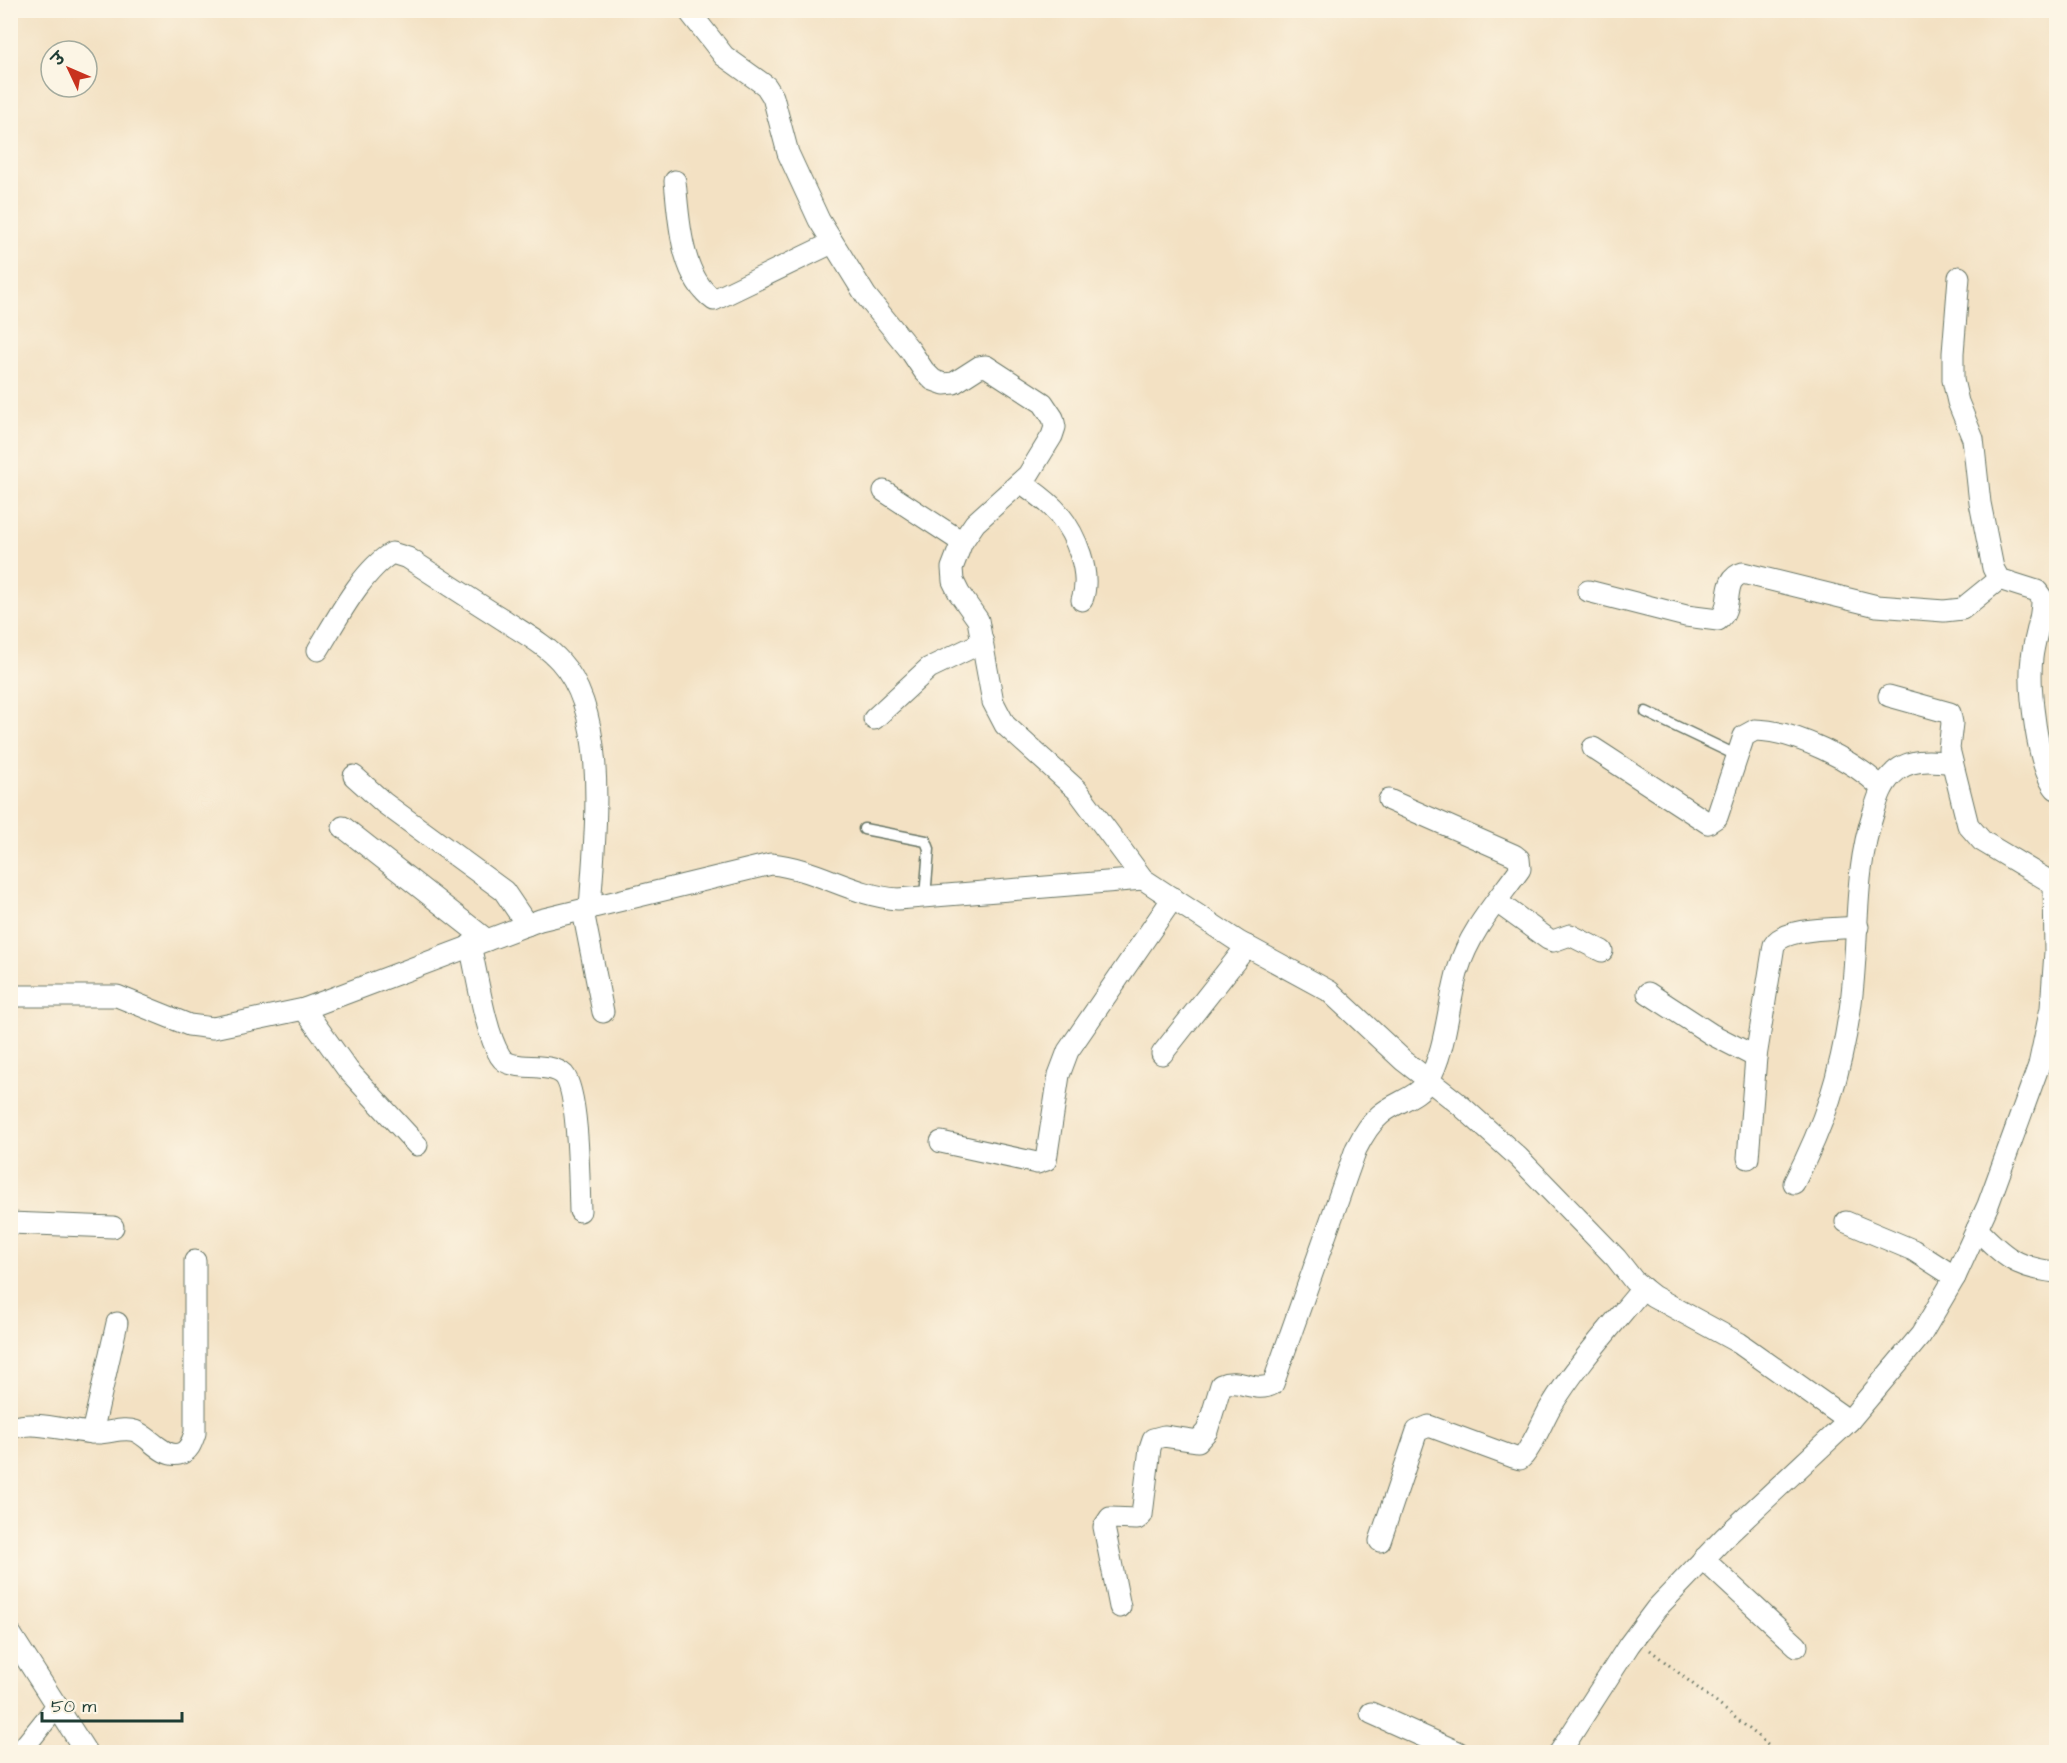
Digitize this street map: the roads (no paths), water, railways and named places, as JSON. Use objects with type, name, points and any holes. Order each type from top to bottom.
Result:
[{"type":"street","points":[[688,10],[724,56],[766,86],[773,97],[788,153],[800,183],[832,243],[879,315],[933,380],[944,384],[954,383],[979,367],[986,366],[1049,410],[1055,427],[1052,436],[1022,483],[975,523],[962,542],[952,568],[953,581],[978,620],[993,702],[1005,725],[1077,790],[1143,879],[1247,946],[1329,991],[1518,1157],[1643,1288],[1653,1296],[1739,1343],[1849,1421]]},
{"type":"street","points":[[675,181],[683,241],[689,262],[703,289],[714,300],[832,243]]},
{"type":"street","points":[[1959,277],[1953,381],[1964,419],[1973,439],[1980,503],[1993,568],[1999,579],[2037,591],[2042,598],[2031,661],[2033,700],[2046,772],[2056,789]]},
{"type":"street","points":[[1022,483],[1059,514],[1074,541],[1086,576],[1087,587],[1082,600]]},
{"type":"street","points":[[884,491],[962,542]]},
{"type":"street","points":[[318,650],[377,564],[392,553],[408,558],[539,643],[559,660],[572,676],[582,702],[594,750],[597,792],[586,910],[603,1012]]},
{"type":"street","points":[[1588,591],[1686,616],[1718,620],[1726,611],[1730,583],[1733,578],[1743,573],[1877,606],[1944,611],[1962,609],[1999,579]]},
{"type":"street","points":[[873,719],[929,668],[983,642]]},
{"type":"street","points":[[1560,1752],[1634,1638],[1656,1609],[1703,1559],[1849,1421],[1921,1335],[1955,1277],[2048,1068],[2055,952],[2055,881],[1973,834],[1965,816],[1949,749],[1952,717],[1950,712],[1889,696]]},
{"type":"street","points":[[1593,748],[1708,823],[1717,817],[1744,736],[1755,730],[1764,730],[1847,760],[1882,788]]},
{"type":"street","points":[[1794,1183],[1818,1137],[1836,1088],[1850,1007],[1858,927],[1860,861],[1882,788],[1892,774],[1905,765],[1936,760],[1952,763]]},
{"type":"street","points":[[354,776],[384,802],[504,891],[527,925]]},
{"type":"street","points":[[1120,1607],[1104,1527],[1110,1518],[1137,1519],[1142,1515],[1150,1448],[1154,1439],[1164,1436],[1198,1441],[1207,1431],[1221,1385],[1232,1382],[1258,1388],[1273,1383],[1362,1138],[1381,1114],[1429,1081],[1439,1052],[1458,969],[1468,945],[1520,869],[1519,858],[1389,800]]},
{"type":"street","points":[[344,827],[478,943],[492,1036],[500,1058],[515,1065],[554,1069],[563,1075],[567,1083],[576,1128],[580,1211]]},
{"type":"street","points":[[10,996],[117,996],[200,1028],[224,1026],[304,1009],[527,925],[771,864],[799,869],[876,898],[925,897],[1143,879]]},
{"type":"street","points":[[940,1142],[1037,1163],[1046,1160],[1055,1095],[1068,1051],[1173,898]]},
{"type":"street","points":[[1497,902],[1548,939],[1553,941],[1570,935],[1602,951]]},
{"type":"street","points":[[1748,1158],[1756,1057],[1772,951],[1777,939],[1788,933],[1858,927]]},
{"type":"street","points":[[1162,1054],[1247,946]]},
{"type":"street","points":[[1648,993],[1711,1034],[1756,1057]]},
{"type":"street","points":[[304,1009],[348,1070],[417,1145]]},
{"type":"street","points":[[1846,1222],[1913,1250],[1955,1277]]},
{"type":"street","points":[[10,1223],[113,1227]]},
{"type":"street","points":[[1977,1229],[2003,1255],[2015,1263],[2056,1272]]},
{"type":"street","points":[[10,1428],[29,1424],[92,1433],[131,1430],[163,1450],[176,1455],[185,1452],[192,1444],[195,1433],[195,1261]]},
{"type":"street","points":[[1380,1541],[1417,1431],[1429,1426],[1520,1459],[1526,1455],[1536,1431],[1567,1382],[1643,1288]]},
{"type":"street","points":[[92,1433],[117,1323]]},
{"type":"street","points":[[1703,1559],[1797,1646]]},
{"type":"street","points":[[10,1633],[86,1752]]},
{"type":"street","points":[[20,1752],[57,1706]]},
{"type":"street","points":[[1371,1713],[1458,1752]]},
{"type":"lane","points":[[1646,712],[1738,756]]},
{"type":"lane","points":[[864,829],[926,841],[929,849],[925,897]]}]
